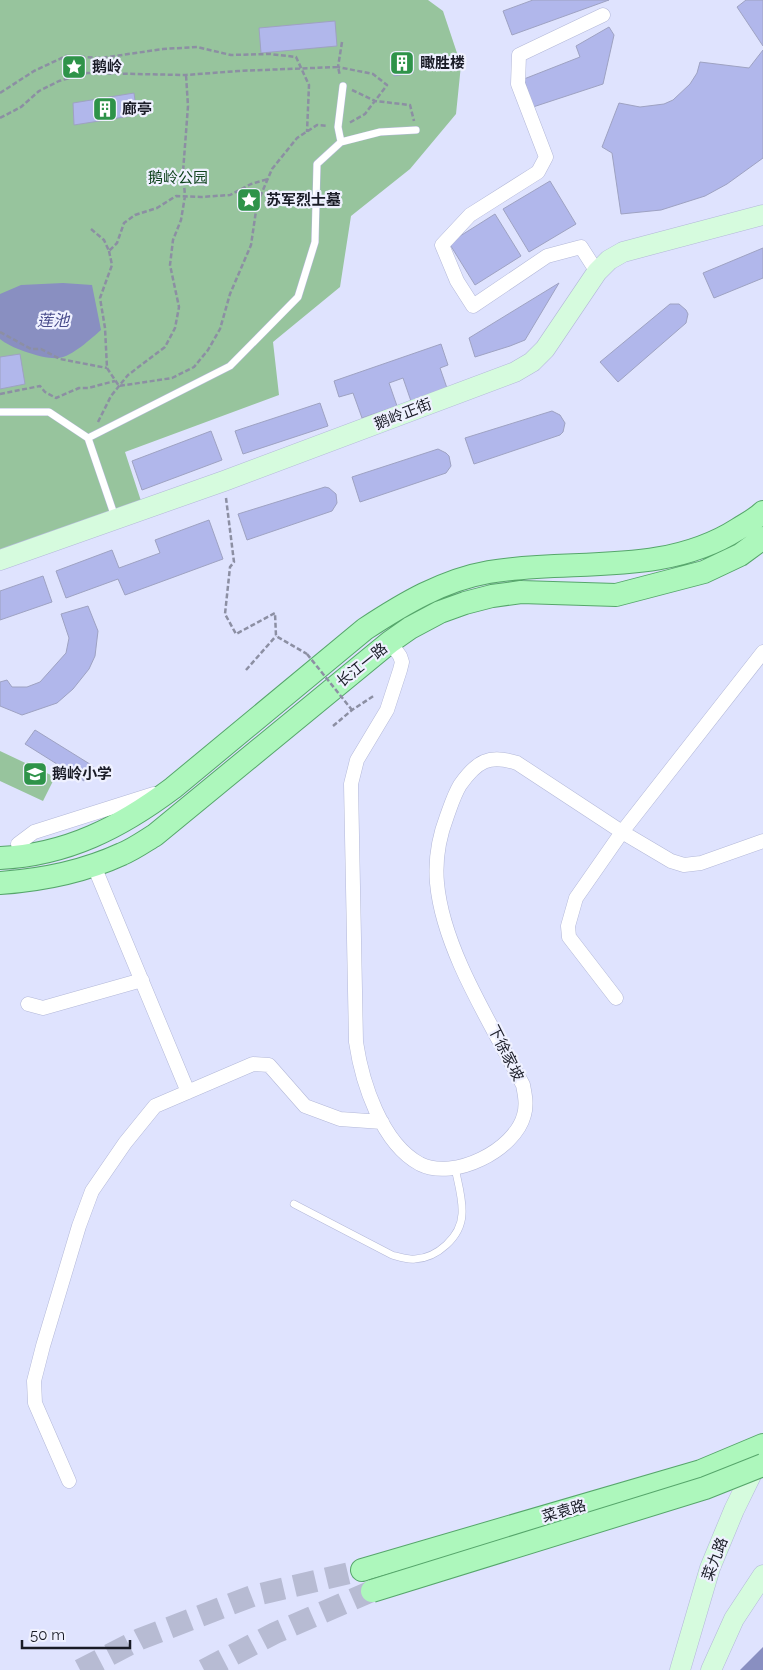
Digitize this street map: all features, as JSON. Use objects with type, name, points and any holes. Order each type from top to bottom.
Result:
[{"type":"main road","name":"长江一路","points":[[0,858],[18,857],[50,851],[86,840],[143,810],[174,788],[365,629],[396,608],[431,591],[458,580],[487,572],[520,567],[630,563],[662,558],[695,550],[727,536],[763,512]]},
{"type":"main road","name":"长江一路","points":[[0,883],[31,881],[94,866],[124,853],[156,834],[390,642],[410,628],[440,612],[492,596],[521,592],[616,595],[704,572],[740,555],[763,538]]},
{"type":"main road","name":"菜袁路","points":[[362,1570],[700,1471],[763,1445]]},
{"type":"main road","name":"菜袁路","points":[[372,1592],[705,1488],[763,1465]]},
{"type":"street","points":[[597,272],[581,247],[547,256],[472,306],[442,245],[470,215],[538,172],[546,157],[518,84],[519,56],[603,15]]},
{"type":"street","name":"鹅岭正街","points":[[0,560],[224,481],[515,372],[532,362],[545,349],[597,272],[609,260],[623,252],[763,215]]},
{"type":"street","name":"下徐家坡","points":[[390,642],[400,656],[402,662],[400,670],[387,710],[357,760],[351,784],[356,1042],[364,1079],[382,1122],[406,1154],[421,1164],[439,1169],[455,1168],[475,1162],[508,1141],[519,1128],[525,1114],[526,1099],[523,1085],[464,972],[452,943],[442,910],[437,883],[438,852],[443,826],[455,793],[469,773],[485,761],[501,758],[518,762],[622,832],[671,860],[684,865],[701,863],[763,841]]},
{"type":"street","points":[[616,998],[569,938],[568,926],[576,898],[622,832],[763,652]]},
{"type":"street","points":[[18,844],[34,832],[174,788]]},
{"type":"street","points":[[94,866],[188,1092]]},
{"type":"street","points":[[28,1004],[43,1008],[142,980]]},
{"type":"street","points":[[69,1481],[35,1403],[34,1381],[79,1226],[92,1191],[143,1118],[155,1106],[253,1064],[269,1065],[305,1106],[340,1119],[382,1122]]},
{"type":"street","name":"菜九路","points":[[680,1670],[710,1568],[734,1510],[757,1461],[763,1454]]},
{"type":"street","points":[[711,1670],[734,1619],[763,1575]]},
{"type":"lane","points":[[341,142],[338,127],[343,86]]},
{"type":"lane","points":[[88,438],[230,366],[298,297],[315,242],[317,164],[341,142],[380,132],[416,130]]},
{"type":"lane","points":[[0,412],[49,412],[88,438],[116,520]]},
{"type":"lane","points":[[294,1204],[392,1255],[415,1259],[441,1250],[459,1229],[462,1203],[455,1168]]},
{"type":"path","points":[[342,42],[338,67],[343,86],[375,101],[410,106],[416,130]]},
{"type":"path","points":[[0,93],[34,71],[66,56],[101,58],[162,49],[197,47],[231,55],[270,54],[296,57],[309,85],[307,132]]},
{"type":"path","points":[[0,118],[21,107],[39,91],[59,81],[87,73],[186,75],[338,67],[374,74],[387,85],[365,114],[342,128],[317,125],[297,138],[272,169],[257,204],[252,245],[230,294],[220,329],[208,350],[194,367],[172,378],[119,386]]},
{"type":"path","points":[[88,438],[111,396],[128,375],[165,347],[175,328],[179,307],[170,265],[173,240],[181,220],[185,196],[183,172],[188,106],[186,75]]},
{"type":"path","points":[[109,252],[117,243],[124,223],[135,215],[158,208],[176,196],[230,195],[251,184],[268,179]]},
{"type":"path","points":[[91,229],[104,240],[112,265],[100,298],[105,328],[107,368],[119,386]]},
{"type":"path","points":[[0,332],[30,349],[41,349],[60,358],[107,368]]},
{"type":"path","points":[[0,394],[40,386],[45,392],[56,398],[79,388],[88,388],[115,381]]},
{"type":"path","points":[[224,481],[234,562],[230,567],[224,614],[236,634],[275,614],[276,636],[246,670]]},
{"type":"path","points":[[276,636],[307,654],[352,710]]},
{"type":"path","points":[[333,726],[352,710],[375,695]]},
{"type":"green space","name":"鹅岭公园","points":[[0,0],[428,0],[443,11],[461,65],[456,114],[410,169],[351,216],[340,287],[273,342],[279,395],[125,452],[142,504],[0,552]]},
{"type":"green space","points":[[0,751],[55,777],[43,801],[0,781]]},
{"type":"water","name":"莲池","points":[[63,283],[92,285],[101,330],[75,351],[59,358],[28,353],[0,339],[0,294],[21,285]]},
{"type":"water","points":[[763,1647],[763,1670],[740,1670]]},
{"type":"building","points":[[533,0],[609,0],[512,35],[503,11]]},
{"type":"building","points":[[746,0],[763,0],[763,46],[737,7]]},
{"type":"building","points":[[335,21],[337,46],[261,53],[259,28]]},
{"type":"building","points":[[609,27],[614,35],[603,84],[533,107],[524,79],[580,57],[576,46]]},
{"type":"building","points":[[763,50],[763,158],[727,184],[705,196],[661,210],[621,214],[612,153],[602,147],[619,103],[640,107],[664,104],[673,100],[690,84],[697,73],[700,62],[749,68]]},
{"type":"building","name":"瞰胜楼","points":[[410,51],[413,73],[394,76],[391,54]]},
{"type":"building","name":"廊亭","points":[[134,93],[137,115],[74,125],[73,103]]},
{"type":"building","points":[[550,181],[576,224],[529,252],[503,209]]},
{"type":"building","points":[[495,214],[521,256],[475,285],[449,243]]},
{"type":"building","points":[[763,248],[763,278],[714,298],[703,273]]},
{"type":"building","points":[[559,283],[525,340],[475,357],[469,338]]},
{"type":"building","points":[[670,304],[679,304],[686,310],[688,314],[686,323],[618,382],[600,362]]},
{"type":"building","points":[[441,344],[448,365],[440,368],[448,391],[412,404],[403,378],[389,383],[397,406],[362,418],[353,393],[339,397],[334,381]]},
{"type":"building","points":[[20,354],[25,384],[0,389],[0,357]]},
{"type":"building","points":[[320,403],[328,426],[243,454],[235,431]]},
{"type":"building","points":[[552,411],[560,415],[565,423],[563,432],[560,435],[474,464],[465,438]]},
{"type":"building","points":[[211,431],[222,460],[142,490],[132,461]]},
{"type":"building","points":[[438,449],[449,456],[451,466],[446,473],[360,502],[352,477]]},
{"type":"building","points":[[325,487],[336,494],[337,503],[332,511],[247,540],[238,514]]},
{"type":"building","points":[[209,520],[223,559],[125,595],[118,579],[66,598],[56,571],[112,550],[119,568],[160,553],[155,540]]},
{"type":"building","points":[[43,576],[52,602],[0,620],[0,591]]},
{"type":"building","points":[[88,606],[98,631],[95,656],[89,669],[73,689],[57,703],[22,715],[0,706],[0,682],[7,680],[12,687],[27,687],[40,682],[66,653],[69,638],[61,614]]},
{"type":"building","points":[[35,730],[93,766],[84,781],[25,744]]},
{"type":"tunnel","points":[[80,1670],[140,1639],[252,1596],[362,1570]]},
{"type":"tunnel","points":[[204,1670],[275,1633],[372,1591]]},
{"type":"place","name":"瞰胜楼","points":[[402,63]]},
{"type":"place","name":"鹅岭","points":[[74,67]]},
{"type":"place","name":"廊亭","points":[[105,109]]},
{"type":"place","name":"苏军烈士墓","points":[[249,200]]},
{"type":"place","name":"鹅岭小学","points":[[35,774]]}]
